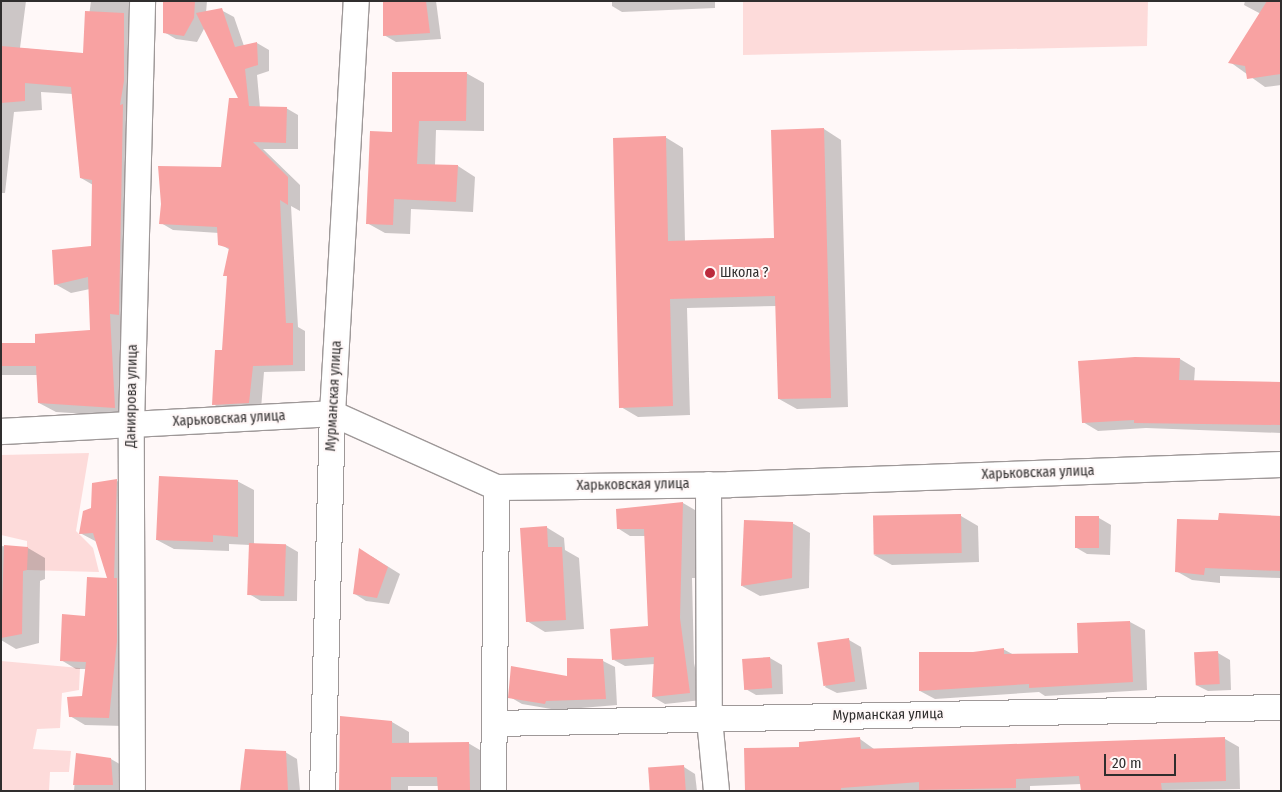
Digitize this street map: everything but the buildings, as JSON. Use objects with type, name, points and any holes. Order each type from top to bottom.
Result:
[{"type":"street","name":"Даниярова улица","points":[[132,791],[131,425],[142,1]]},
{"type":"street","name":"Мурманская улица","points":[[322,791],[332,413],[356,1]]},
{"type":"street","name":"Харьковская улица","points":[[1,430],[131,425],[332,413],[496,487],[708,484],[1281,464]]},
{"type":"street","points":[[708,484],[709,719],[716,791]]},
{"type":"street","points":[[493,791],[496,487]]},
{"type":"street","name":"Мурманская улица","points":[[494,724],[1281,707]]},
{"type":"shaded area","points":[[743,1],[1148,1],[1147,46],[743,55]]},
{"type":"shaded area","points":[[89,453],[76,531],[93,548],[99,572],[27,570],[27,541],[1,535],[1,455]]},
{"type":"shaded area","points":[[1,661],[80,668],[79,690],[62,693],[60,728],[37,729],[33,749],[71,751],[69,772],[50,772],[49,791],[1,791]]},
{"type":"place","name":"Школа ?","points":[[710,273]]}]
